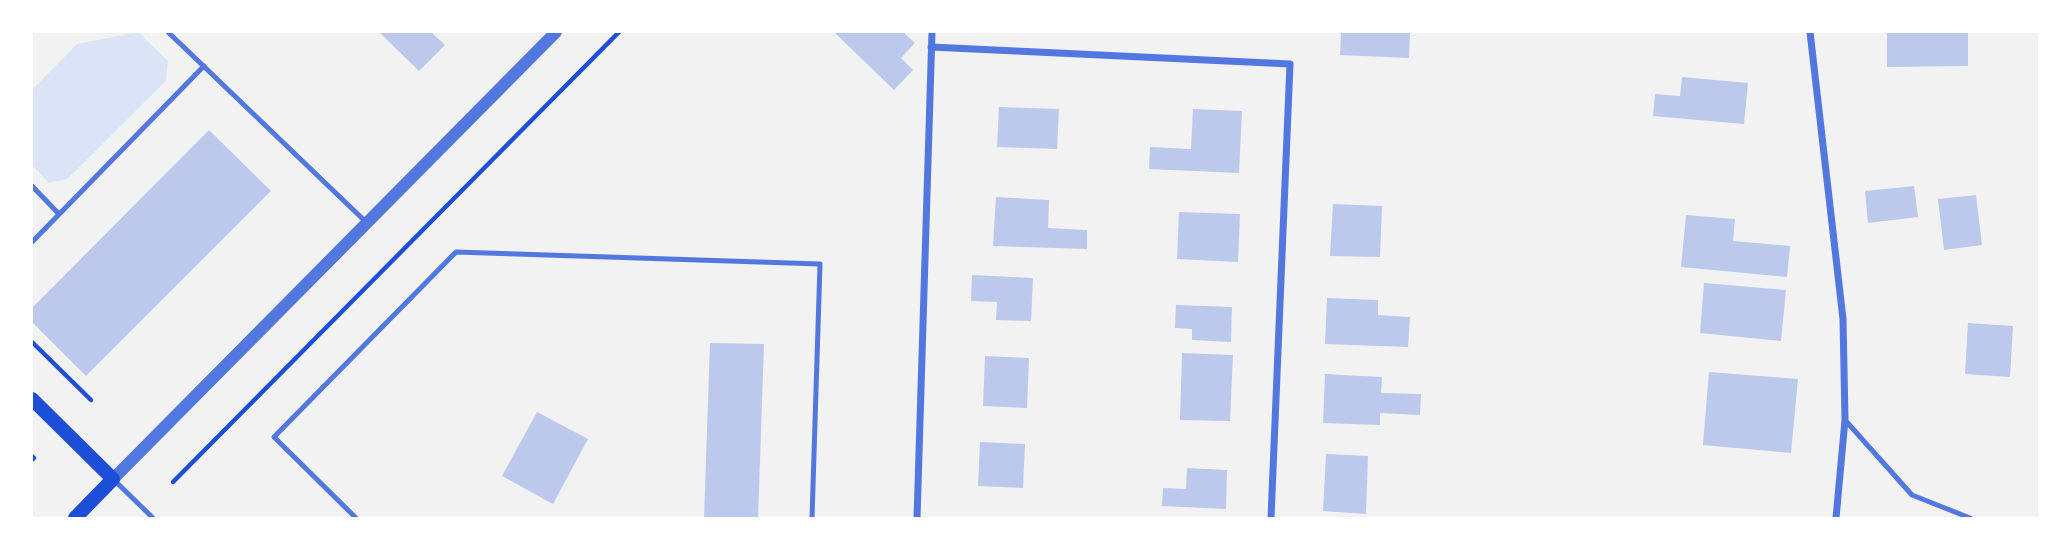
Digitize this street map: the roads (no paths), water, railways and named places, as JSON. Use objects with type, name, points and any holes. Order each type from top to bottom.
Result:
[{"type":"main road","points":[[32,399],[114,479],[75,519]]},
{"type":"street","points":[[114,479],[556,32]]},
{"type":"street","points":[[917,519],[932,32]]},
{"type":"street","points":[[1810,32],[1843,318],[1845,420],[1836,519]]},
{"type":"street","points":[[931,47],[1290,64],[1271,519]]},
{"type":"lane","points":[[168,32],[367,223]]},
{"type":"lane","points":[[32,242],[204,66]]},
{"type":"lane","points":[[32,186],[59,214]]},
{"type":"lane","points":[[356,519],[274,437],[456,252],[820,264],[812,519]]},
{"type":"lane","points":[[1845,420],[1912,495],[1970,519]]},
{"type":"lane","points":[[114,479],[153,519]]}]
